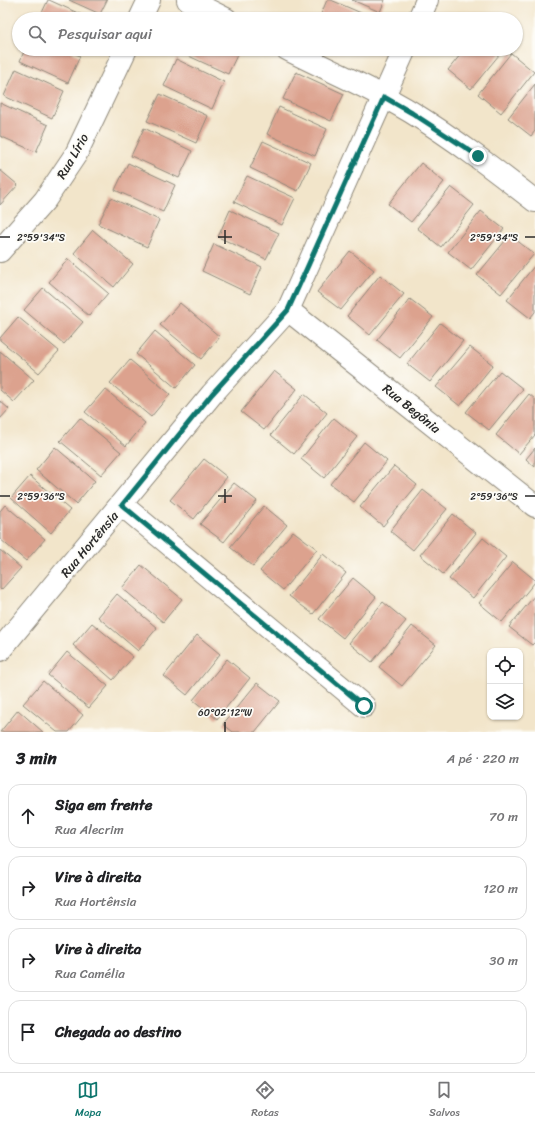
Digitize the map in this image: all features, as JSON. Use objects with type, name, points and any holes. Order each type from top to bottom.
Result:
[{"type":"street","points":[[143,12],[149,0]]},
{"type":"street","points":[[188,0],[212,12]]},
{"type":"street","points":[[422,12],[427,0]]},
{"type":"street","name":"Rua Lírio","points":[[0,250],[44,200],[76,154],[123,56]]},
{"type":"street","points":[[301,56],[384,97],[412,113],[478,156],[535,201]]},
{"type":"street","name":"Rua Hortênsia","points":[[0,650],[122,505],[212,394],[288,310],[402,56]]},
{"type":"street","name":"Rua Begônia","points":[[288,310],[535,506]]},
{"type":"street","points":[[122,505],[364,706]]},
{"type":"building","points":[[49,0],[76,12],[42,12]]},
{"type":"building","points":[[69,0],[107,0],[101,12],[96,12]]},
{"type":"building","points":[[327,0],[331,0],[359,12],[322,12]]},
{"type":"building","points":[[352,0],[385,0],[380,12]]},
{"type":"building","points":[[22,56],[80,56],[68,83],[20,61]]},
{"type":"building","points":[[189,56],[237,56],[228,74]]},
{"type":"building","points":[[459,56],[498,56],[471,89],[448,70]]},
{"type":"building","points":[[509,56],[515,56],[534,72],[501,113],[478,94]]},
{"type":"building","points":[[176,59],[224,82],[212,109],[164,86]]},
{"type":"building","points":[[16,69],[64,91],[52,118],[4,96]]},
{"type":"building","points":[[296,72],[344,94],[331,121],[283,99]]},
{"type":"building","points":[[535,84],[535,131],[531,136],[508,118]]},
{"type":"building","points":[[160,94],[208,116],[196,143],[147,121]]},
{"type":"building","points":[[0,103],[48,125],[36,152],[0,136]]},
{"type":"building","points":[[279,107],[327,129],[315,156],[267,134]]},
{"type":"building","points":[[144,128],[192,151],[179,178],[131,156]]},
{"type":"building","points":[[263,141],[311,163],[298,191],[250,168]]},
{"type":"building","points":[[128,163],[175,185],[163,212],[115,190]]},
{"type":"building","points":[[421,163],[444,182],[411,222],[388,204]]},
{"type":"building","points":[[0,170],[18,185],[0,205]]},
{"type":"building","points":[[247,176],[295,198],[282,225],[234,202]]},
{"type":"building","points":[[451,187],[474,205],[441,247],[417,228]]},
{"type":"building","points":[[111,198],[159,220],[147,247],[98,224]]},
{"type":"building","points":[[230,210],[279,233],[266,259],[218,237]]},
{"type":"building","points":[[481,211],[504,229],[471,270],[448,252]]},
{"type":"building","points":[[93,230],[133,264],[114,287],[74,253]]},
{"type":"building","points":[[510,235],[534,254],[501,294],[477,275]]},
{"type":"building","points":[[214,244],[262,267],[250,294],[202,271]]},
{"type":"building","points":[[350,251],[374,270],[341,310],[317,292]]},
{"type":"building","points":[[68,259],[108,293],[89,316],[49,282]]},
{"type":"building","points":[[535,265],[535,312],[530,318],[507,300]]},
{"type":"building","points":[[380,275],[404,294],[370,335],[347,316]]},
{"type":"building","points":[[43,288],[83,322],[64,344],[24,310]]},
{"type":"building","points":[[410,299],[433,317],[400,358],[377,340]]},
{"type":"building","points":[[180,303],[220,337],[201,359],[160,325]]},
{"type":"building","points":[[18,317],[59,351],[39,373],[0,340],[0,338]]},
{"type":"building","points":[[440,323],[463,341],[430,382],[407,364]]},
{"type":"building","points":[[155,331],[195,365],[176,388],[136,354]]},
{"type":"building","points":[[470,347],[493,365],[460,406],[436,387]]},
{"type":"building","points":[[0,351],[34,380],[14,402],[0,390]]},
{"type":"building","points":[[130,360],[170,394],[151,417],[110,383]]},
{"type":"building","points":[[274,371],[297,389],[264,430],[241,412]]},
{"type":"building","points":[[500,371],[523,389],[489,430],[466,412]]},
{"type":"building","points":[[105,389],[145,423],[126,446],[85,412]]},
{"type":"building","points":[[304,394],[327,413],[294,454],[271,435]]},
{"type":"building","points":[[529,394],[535,399],[535,435],[519,454],[496,435]]},
{"type":"building","points":[[0,401],[9,409],[0,419]]},
{"type":"building","points":[[80,418],[121,452],[101,475],[60,441]]},
{"type":"building","points":[[334,418],[357,437],[324,478],[301,459]]},
{"type":"building","points":[[364,442],[387,461],[354,502],[330,484]]},
{"type":"building","points":[[55,447],[95,481],[76,504],[36,470]]},
{"type":"building","points":[[535,448],[535,467],[526,459]]},
{"type":"building","points":[[204,459],[227,477],[194,519],[170,500]]},
{"type":"building","points":[[394,466],[417,485],[383,526],[360,507]]},
{"type":"building","points":[[30,476],[70,510],[51,533],[11,498]]},
{"type":"building","points":[[234,483],[257,501],[224,542],[200,524]]},
{"type":"building","points":[[423,490],[447,509],[413,550],[390,531]]},
{"type":"building","points":[[5,505],[45,539],[26,561],[0,539],[0,511]]},
{"type":"building","points":[[264,506],[287,525],[253,566],[230,547]]},
{"type":"building","points":[[453,514],[476,533],[443,574],[420,555]]},
{"type":"building","points":[[293,531],[317,549],[283,590],[260,571]]},
{"type":"building","points":[[483,538],[506,557],[473,598],[449,579]]},
{"type":"building","points":[[0,550],[21,568],[1,590],[0,589]]},
{"type":"building","points":[[323,554],[346,573],[313,614],[289,596]]},
{"type":"building","points":[[513,562],[535,580],[535,582],[502,622],[479,603]]},
{"type":"building","points":[[141,565],[182,599],[163,622],[122,588]]},
{"type":"building","points":[[353,578],[376,597],[343,638],[319,619]]},
{"type":"building","points":[[117,594],[157,628],[138,651],[98,617]]},
{"type":"building","points":[[535,595],[535,642],[532,645],[509,627]]},
{"type":"building","points":[[383,602],[406,621],[372,662],[349,643]]},
{"type":"building","points":[[92,623],[133,657],[113,680],[73,645]]},
{"type":"building","points":[[412,626],[436,645],[402,686],[379,667]]},
{"type":"building","points":[[197,635],[220,654],[187,695],[164,676]]},
{"type":"building","points":[[67,652],[108,686],[89,708],[48,675]]},
{"type":"building","points":[[227,659],[250,678],[217,719],[193,700]]},
{"type":"building","points":[[43,681],[83,715],[69,732],[57,732],[23,704]]},
{"type":"building","points":[[257,683],[280,701],[255,732],[233,732],[223,724]]},
{"type":"building","points":[[18,710],[43,732],[0,732]]},
{"type":"route","points":[[364,706],[122,505],[212,394],[288,310],[384,97],[412,113],[478,156]]}]
